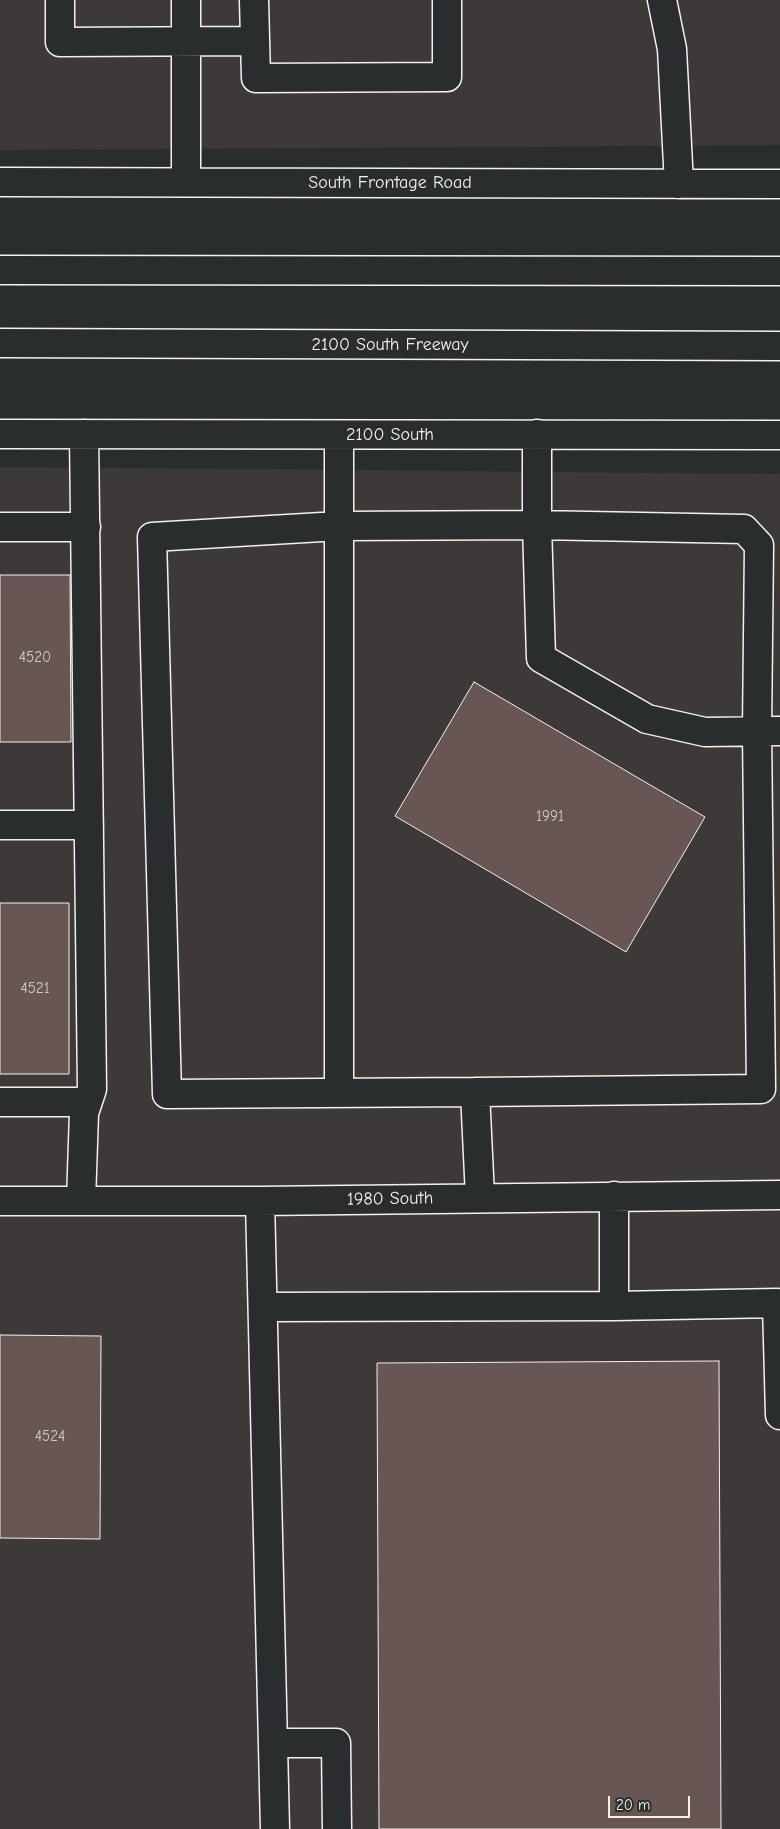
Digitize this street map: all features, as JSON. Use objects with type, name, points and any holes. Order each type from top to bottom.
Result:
[{"type":"main road","points":[[60,0],[60,42],[255,41]]},
{"type":"main road","points":[[186,0],[186,182]]},
{"type":"main road","points":[[254,0],[256,78],[447,77],[447,0]]},
{"type":"main road","points":[[662,0],[672,49],[679,184]]},
{"type":"main road","name":"South Frontage Road","points":[[0,182],[780,184]]},
{"type":"main road","points":[[0,270],[780,271]]},
{"type":"main road","name":"2100 South Freeway","points":[[0,343],[780,346]]},
{"type":"main road","name":"2100 South","points":[[0,434],[780,435]]},
{"type":"main road","points":[[82,1201],[84,1113],[92,1089],[84,434]]},
{"type":"main road","points":[[537,434],[537,525],[541,658],[647,719],[705,732],[768,731]]},
{"type":"main road","points":[[339,435],[339,1093]]},
{"type":"main road","points":[[537,525],[744,529],[759,545],[768,731],[761,1089],[167,1094],[152,537],[339,526],[537,525]]},
{"type":"main road","points":[[0,526],[86,527]]},
{"type":"main road","points":[[0,825],[89,825]]},
{"type":"main road","points":[[475,1092],[480,1198]]},
{"type":"main road","points":[[0,1102],[87,1102]]},
{"type":"main road","name":"1980 South","points":[[0,1200],[260,1201],[780,1195]]},
{"type":"main road","points":[[614,1196],[614,1306]]},
{"type":"main road","points":[[260,1201],[275,1829]]},
{"type":"main road","points":[[262,1307],[614,1306],[777,1303],[780,1415]]},
{"type":"main road","points":[[273,1743],[336,1743],[338,1829]]},
{"type":"shaded area","points":[[0,0],[780,0],[780,145],[0,150]]},
{"type":"shaded area","points":[[0,467],[780,474],[780,1829],[0,1829]]},
{"type":"building","points":[[0,575],[70,575],[71,742],[0,742]]},
{"type":"building","points":[[474,682],[705,817],[626,952],[395,816]]},
{"type":"building","points":[[0,903],[69,903],[69,1074],[0,1074]]},
{"type":"building","points":[[0,1335],[101,1336],[100,1539],[0,1538]]},
{"type":"building","points":[[719,1361],[721,1829],[379,1829],[377,1363]]}]
